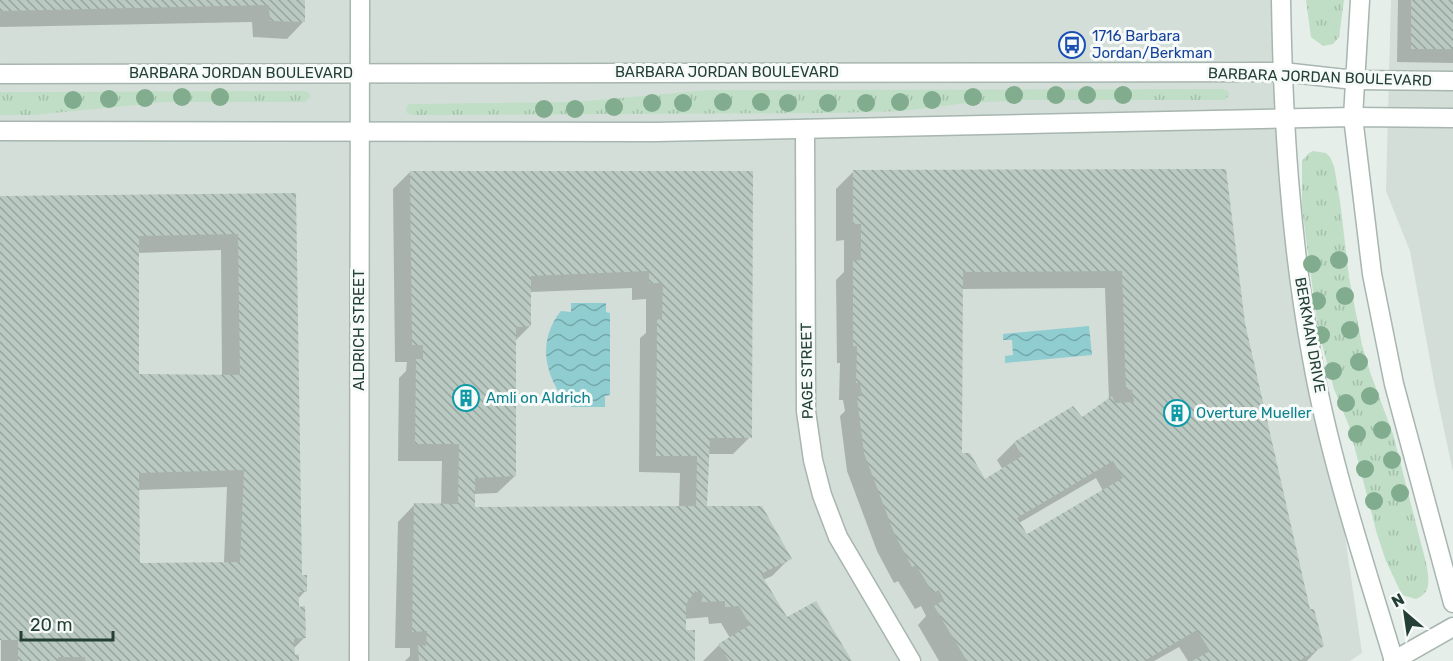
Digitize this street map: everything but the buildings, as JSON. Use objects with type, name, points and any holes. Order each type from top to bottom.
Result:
[{"type":"street","name":"ALDRICH STREET","points":[[359,661],[360,0]]},
{"type":"street","name":"BERKMAN DRIVE","points":[[1281,0],[1289,192],[1312,359],[1333,453],[1394,661]]},
{"type":"street","points":[[1360,0],[1353,80],[1353,117],[1372,274],[1394,384],[1453,603]]},
{"type":"street","name":"BARBARA JORDAN BOULEVARD","points":[[0,74],[1283,72],[1353,80],[1453,81]]},
{"type":"street","points":[[0,131],[359,132],[805,129],[1353,117],[1453,118]]},
{"type":"street","name":"PAGE STREET","points":[[805,129],[806,411],[813,460],[822,495],[838,537],[912,661]]},
{"type":"street","points":[[1394,661],[1453,627]]},
{"type":"shaded area","points":[[0,0],[1283,0],[1297,263],[1333,453],[1362,653],[1350,661],[0,661]]},
{"type":"shaded area","points":[[1391,0],[1453,0],[1453,472],[1410,251],[1386,191]]},
{"type":"green space","points":[[1306,0],[1344,0],[1339,37],[1333,44],[1323,46],[1311,37]]},
{"type":"green space","points":[[1223,89],[1228,91],[1229,95],[1225,100],[1026,100],[967,103],[903,111],[833,113],[412,115],[407,113],[406,109],[409,104],[577,102],[707,90]]},
{"type":"green space","points":[[304,91],[311,97],[304,102],[165,102],[33,115],[0,115],[0,92]]},
{"type":"green space","points":[[1313,151],[1326,153],[1334,166],[1349,277],[1362,345],[1393,434],[1425,559],[1428,587],[1422,596],[1416,599],[1402,595],[1386,561],[1349,426],[1334,389],[1318,329],[1302,208],[1302,161]]},
{"type":"water","points":[[571,303],[606,303],[606,312],[610,313],[610,395],[605,396],[605,407],[571,407],[571,397],[562,397],[551,376],[546,354],[549,332],[561,311],[571,312]]},
{"type":"water","points":[[1089,326],[1092,355],[1005,363],[1005,356],[1013,355],[1012,340],[1003,340],[1003,334]]},
{"type":"place","name":"1716 Barbara Jordan/Berkman","points":[[1072,45]]},
{"type":"place","name":"Amli on Aldrich","points":[[466,398]]},
{"type":"place","name":"Overture Mueller","points":[[1177,413]]}]
